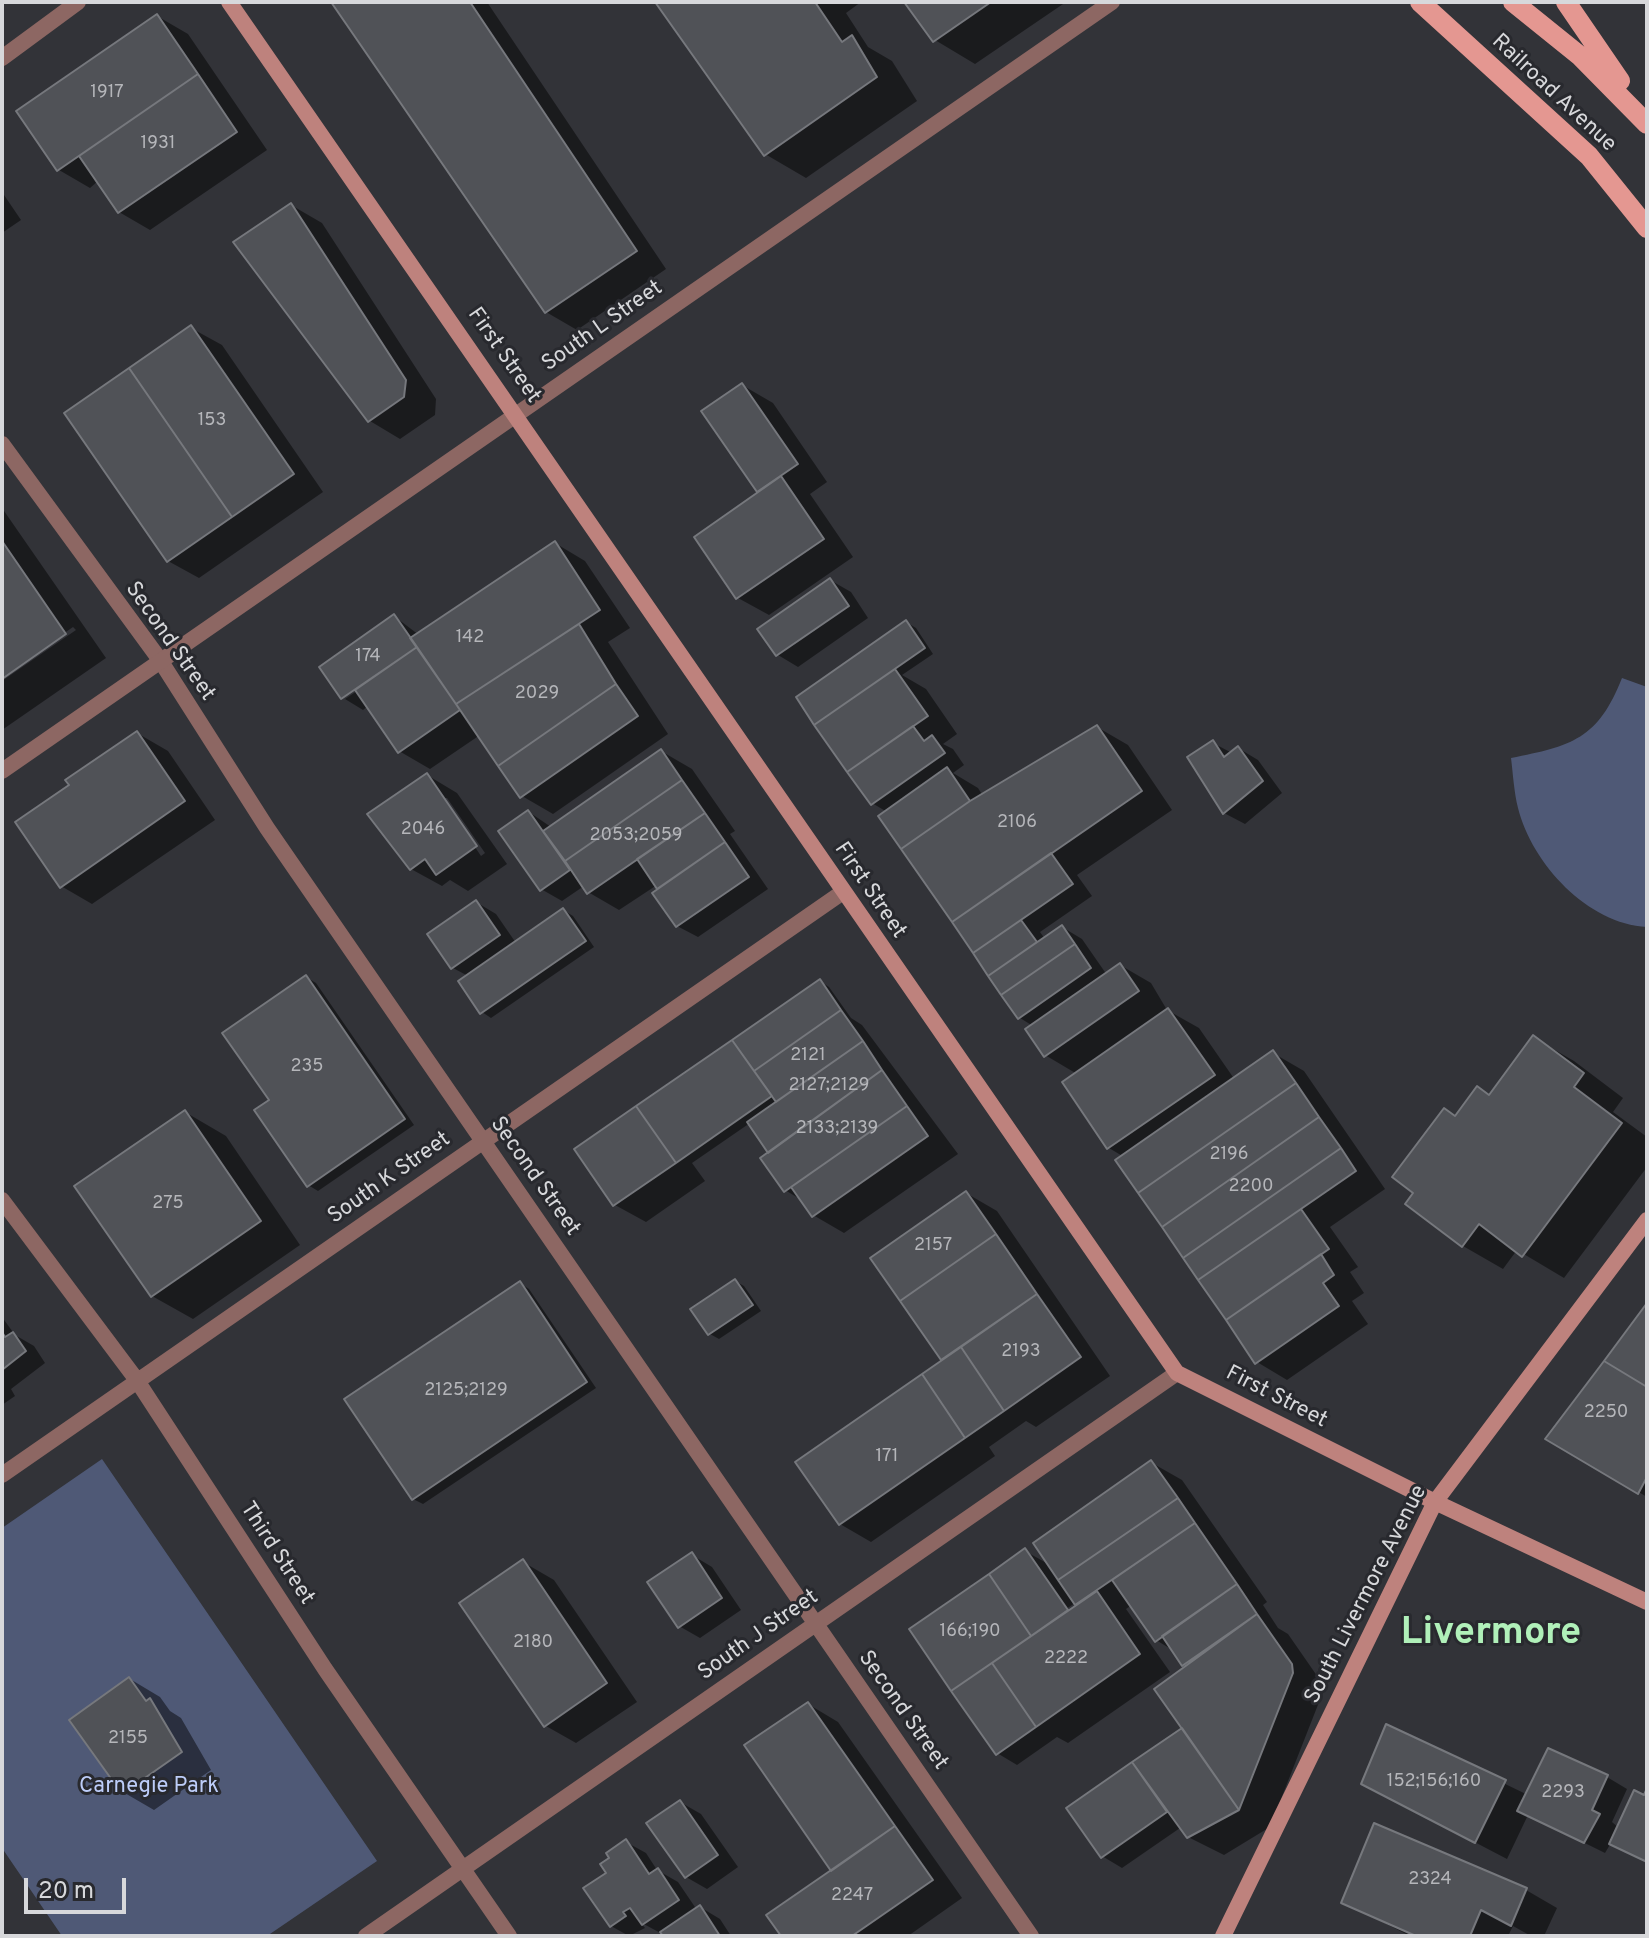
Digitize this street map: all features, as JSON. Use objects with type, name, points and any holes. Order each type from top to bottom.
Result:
[{"type":"main road","name":"First Street","points":[[229,2],[517,414],[843,892],[1177,1373],[1435,1502],[1647,1602]]},
{"type":"main road","name":"Railroad Avenue","points":[[1420,2],[1589,156],[1647,228]]},
{"type":"main road","name":"Railroad Avenue","points":[[1513,2],[1580,56],[1647,122]]},
{"type":"main road","points":[[1566,2],[1647,122]]},
{"type":"main road","name":"South Livermore Avenue","points":[[1223,1936],[1435,1502],[1647,1220]]},
{"type":"street","points":[[2,58],[78,2]]},
{"type":"street","name":"South L Street","points":[[2,771],[1112,2]]},
{"type":"street","name":"Second Street","points":[[2,444],[160,660],[253,808],[1031,1936]]},
{"type":"street","name":"South K Street","points":[[2,1475],[136,1379],[843,892]]},
{"type":"street","name":"Third Street","points":[[2,1200],[136,1379],[317,1656],[509,1936]]},
{"type":"street","name":"South J Street","points":[[366,1936],[1177,1373]]},
{"type":"green space","points":[[1622,678],[1647,687],[1647,927],[1604,915],[1584,903],[1549,869],[1525,829],[1517,802],[1511,758],[1551,749],[1580,736],[1603,715]]},
{"type":"green space","name":"Carnegie Park","points":[[102,1459],[377,1861],[267,1936],[62,1936],[2,1848],[2,1528]]},
{"type":"building","points":[[331,2],[470,2],[637,251],[545,313]]},
{"type":"building","points":[[655,2],[815,2],[842,42],[852,35],[877,77],[764,156]]},
{"type":"building","points":[[904,2],[991,2],[933,42]]},
{"type":"building","points":[[157,14],[198,74],[57,171],[16,111]]},
{"type":"building","points":[[198,74],[237,132],[118,213],[79,156]]},
{"type":"building","points":[[291,203],[406,380],[404,397],[368,422],[233,242]]},
{"type":"building","points":[[191,325],[294,474],[232,517],[129,368]]},
{"type":"building","points":[[129,368],[232,517],[167,562],[64,413]]},
{"type":"building","points":[[742,383],[798,464],[757,492],[701,411]]},
{"type":"building","points":[[781,476],[824,539],[736,599],[694,537]]},
{"type":"building","points":[[2,541],[66,634],[2,679]]},
{"type":"building","points":[[555,541],[600,610],[456,704],[410,638]]},
{"type":"building","points":[[830,578],[849,606],[776,656],[757,629]]},
{"type":"building","points":[[394,614],[417,647],[341,699],[319,667]]},
{"type":"building","points":[[906,620],[925,648],[814,725],[796,697]]},
{"type":"building","points":[[579,624],[616,684],[498,766],[456,704]]},
{"type":"building","points":[[417,647],[460,710],[398,753],[355,690]]},
{"type":"building","points":[[895,669],[928,716],[847,772],[814,725]]},
{"type":"building","points":[[616,684],[638,716],[520,798],[498,766]]},
{"type":"building","points":[[1097,725],[1142,791],[952,922],[901,849],[970,801]]},
{"type":"building","points":[[913,726],[924,741],[932,735],[945,753],[871,805],[847,772]]},
{"type":"building","points":[[137,731],[185,801],[60,888],[15,822],[69,785],[65,780]]},
{"type":"building","points":[[1213,740],[1224,757],[1238,746],[1263,781],[1223,814],[1187,757]]},
{"type":"building","points":[[661,749],[682,780],[565,861],[543,831]]},
{"type":"building","points":[[947,767],[970,801],[901,849],[878,816]]},
{"type":"building","points":[[427,773],[477,846],[436,875],[425,859],[410,870],[367,814]]},
{"type":"building","points":[[682,780],[705,813],[587,894],[565,861]]},
{"type":"building","points":[[528,810],[570,870],[540,891],[498,831]]},
{"type":"building","points":[[705,813],[725,842],[657,889],[637,859]]},
{"type":"building","points":[[725,842],[749,877],[676,927],[652,893]]},
{"type":"building","points":[[1051,853],[1073,884],[973,953],[952,922]]},
{"type":"building","points":[[476,900],[500,935],[451,969],[427,934]]},
{"type":"building","points":[[563,908],[586,941],[480,1014],[458,981]]},
{"type":"building","points":[[1021,920],[1037,942],[988,976],[973,953]]},
{"type":"building","points":[[1062,925],[1075,944],[1001,995],[988,976]]},
{"type":"building","points":[[1075,944],[1091,968],[1018,1019],[1001,995]]},
{"type":"building","points":[[1120,963],[1139,991],[1044,1057],[1025,1029]]},
{"type":"building","points":[[306,975],[405,1119],[307,1187],[254,1110],[269,1100],[222,1033]]},
{"type":"building","points":[[820,979],[841,1010],[754,1071],[732,1040]]},
{"type":"building","points":[[1168,1008],[1215,1075],[1107,1149],[1062,1082]]},
{"type":"building","points":[[841,1010],[863,1041],[776,1102],[754,1071]]},
{"type":"building","points":[[1533,1035],[1584,1073],[1574,1087],[1622,1123],[1522,1257],[1479,1224],[1462,1247],[1405,1204],[1413,1193],[1392,1177],[1444,1108],[1455,1116],[1477,1086],[1489,1095]]},
{"type":"building","points":[[732,1040],[772,1096],[676,1163],[636,1106]]},
{"type":"building","points":[[863,1041],[882,1070],[768,1153],[747,1122]]},
{"type":"building","points":[[1273,1050],[1296,1083],[1138,1193],[1115,1160]]},
{"type":"building","points":[[882,1070],[907,1106],[784,1192],[760,1158]]},
{"type":"building","points":[[1296,1083],[1319,1117],[1162,1227],[1138,1193]]},
{"type":"building","points":[[636,1106],[676,1163],[613,1206],[574,1149]]},
{"type":"building","points":[[907,1106],[928,1136],[812,1217],[791,1187]]},
{"type":"building","points":[[185,1110],[261,1221],[151,1297],[74,1186]]},
{"type":"building","points":[[1319,1117],[1341,1148],[1183,1258],[1162,1227]]},
{"type":"building","points":[[1341,1148],[1356,1171],[1198,1280],[1183,1258]]},
{"type":"building","points":[[966,1191],[996,1234],[900,1301],[870,1258]]},
{"type":"building","points":[[1301,1209],[1329,1249],[1226,1320],[1198,1280]]},
{"type":"building","points":[[996,1234],[1037,1294],[941,1360],[900,1301]]},
{"type":"building","points":[[1321,1254],[1334,1275],[1323,1283],[1339,1306],[1255,1364],[1226,1320]]},
{"type":"building","points":[[735,1279],[753,1305],[708,1335],[690,1309]]},
{"type":"building","points":[[520,1281],[587,1382],[412,1500],[344,1399]]},
{"type":"building","points":[[1037,1294],[1081,1357],[1004,1411],[961,1347]]},
{"type":"building","points":[[1647,1303],[1647,1387],[1604,1361]]},
{"type":"building","points":[[2,1332],[5,1337],[13,1332],[26,1351],[2,1370]]},
{"type":"building","points":[[961,1347],[1004,1411],[965,1438],[922,1374]]},
{"type":"building","points":[[1604,1361],[1647,1387],[1647,1477],[1638,1494],[1545,1439]]},
{"type":"building","points":[[922,1374],[965,1438],[839,1525],[795,1462]]},
{"type":"building","points":[[1151,1460],[1178,1498],[1058,1580],[1033,1543]]},
{"type":"building","points":[[1178,1498],[1195,1523],[1075,1605],[1058,1580]]},
{"type":"building","points":[[1195,1523],[1237,1584],[1155,1642],[1112,1580]]},
{"type":"building","points":[[1025,1548],[1068,1610],[1031,1636],[989,1574]]},
{"type":"building","points":[[692,1552],[722,1598],[678,1628],[647,1582]]},
{"type":"building","points":[[523,1559],[607,1683],[544,1727],[459,1603]]},
{"type":"building","points":[[989,1574],[1031,1636],[951,1691],[909,1629]]},
{"type":"building","points":[[1237,1584],[1257,1614],[1182,1666],[1162,1636]]},
{"type":"building","points":[[1097,1591],[1140,1654],[1036,1727],[992,1663]]},
{"type":"building","points":[[1257,1614],[1292,1664],[1293,1673],[1239,1810],[1154,1689]]},
{"type":"building","points":[[992,1663],[1036,1727],[996,1755],[951,1691]]},
{"type":"building","points":[[129,1677],[146,1701],[150,1698],[182,1752],[122,1794],[69,1720]]},
{"type":"building","points":[[808,1702],[895,1826],[831,1871],[744,1745]]},
{"type":"building","points":[[1386,1724],[1506,1780],[1475,1843],[1361,1784]]},
{"type":"building","points":[[1182,1728],[1239,1810],[1187,1838],[1132,1762]]},
{"type":"building","points":[[1548,1748],[1608,1775],[1592,1810],[1600,1814],[1584,1843],[1517,1811]]},
{"type":"building","points":[[1132,1762],[1167,1812],[1101,1858],[1066,1808]]},
{"type":"building","points":[[1647,1788],[1647,1862],[1609,1844],[1634,1790],[1644,1795]]},
{"type":"building","points":[[680,1800],[718,1855],[685,1878],[646,1823]]},
{"type":"building","points":[[1374,1823],[1527,1888],[1511,1926],[1481,1910],[1470,1936],[1416,1936],[1341,1903]]},
{"type":"building","points":[[895,1826],[933,1880],[852,1936],[781,1936],[766,1915]]},
{"type":"building","points":[[626,1839],[649,1874],[658,1868],[679,1900],[642,1925],[630,1908],[623,1912],[626,1916],[610,1927],[583,1888],[606,1873],[600,1864],[609,1858],[606,1853]]},
{"type":"building","points":[[700,1905],[720,1936],[663,1936],[660,1932]]},
{"type":"district","name":"Livermore","points":[[1491,1635]]}]
